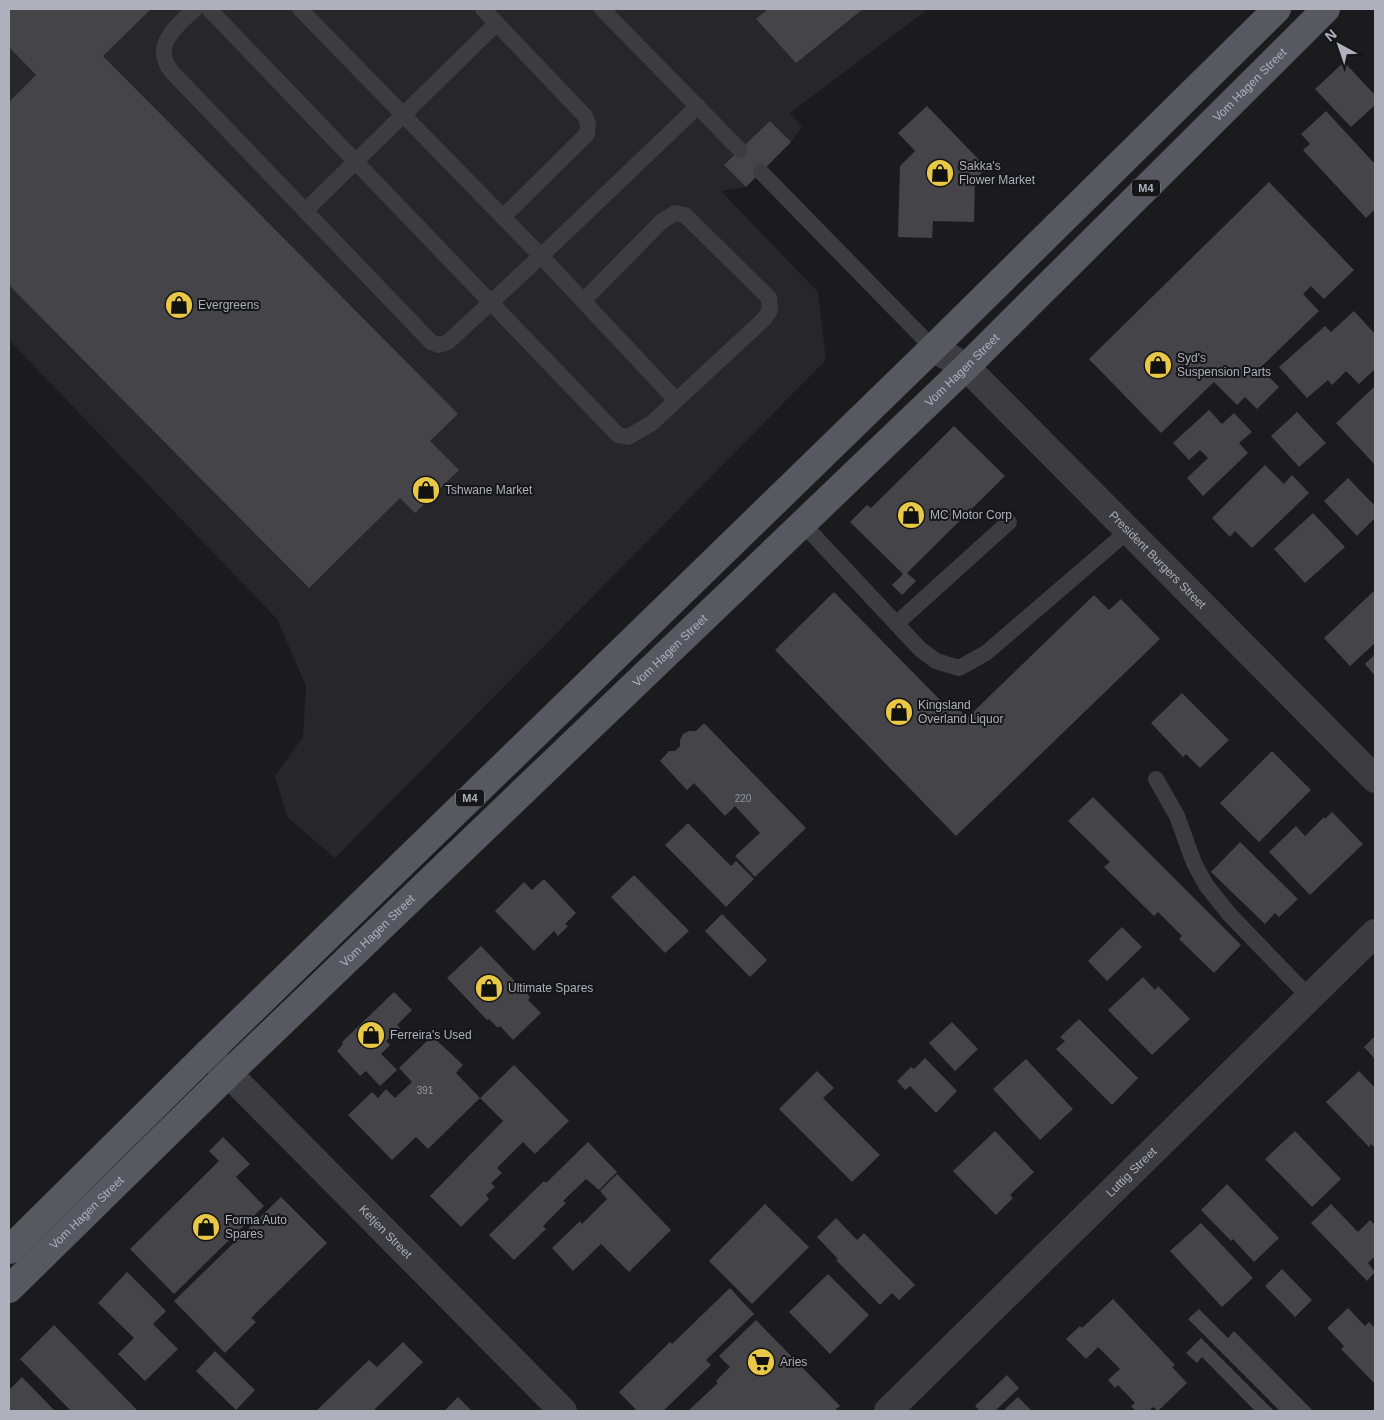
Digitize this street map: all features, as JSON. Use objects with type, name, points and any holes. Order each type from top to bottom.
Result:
[{"type":"main road","name":"M4","points":[[9,1250],[208,1053],[933,348],[1277,9]]},
{"type":"main road","name":"Vom Hagen Street","points":[[9,1289],[228,1074],[966,367],[1326,9]]},
{"type":"street","name":"President Burgers Street","points":[[933,348],[966,367],[1375,779]]},
{"type":"street","name":"Luttig Street","points":[[888,1411],[1375,934]]},
{"type":"street","name":"Ketjen Street","points":[[208,1053],[563,1411]]},
{"type":"lane","points":[[195,9],[173,29],[164,48],[165,61],[172,72],[431,342],[439,345],[448,342],[492,302],[698,106]]},
{"type":"lane","points":[[209,9],[618,435],[628,437],[652,423],[764,319],[770,310],[769,298],[685,215],[675,213],[662,221],[583,301]]},
{"type":"lane","points":[[483,9],[585,116],[588,124],[588,134],[503,217]]},
{"type":"lane","points":[[602,9],[740,150]]},
{"type":"lane","points":[[304,10],[541,256],[676,400]]},
{"type":"lane","points":[[305,211],[497,23]]},
{"type":"lane","points":[[761,172],[933,348]]},
{"type":"lane","points":[[896,624],[1010,522]]},
{"type":"lane","points":[[802,523],[920,649],[936,661],[959,668],[986,653],[1128,531]]},
{"type":"lane","points":[[1156,779],[1177,816],[1194,863],[1206,885],[1230,914],[1310,998]]},
{"type":"shaded area","name":"Tshwane Market","points":[[9,9],[928,9],[790,113],[802,127],[791,142],[746,187],[721,191],[818,292],[826,360],[335,858],[287,817],[275,776],[303,737],[306,686],[277,619],[9,340]]},
{"type":"building","points":[[9,9],[151,9],[103,56],[458,414],[430,441],[459,470],[415,513],[400,498],[309,588],[9,285],[9,102],[36,75],[9,47]]},
{"type":"building","points":[[768,9],[863,9],[796,63],[756,19]]},
{"type":"building","points":[[1344,62],[1375,95],[1375,105],[1351,127],[1315,89]]},
{"type":"building","name":"Sakka's Flower Market","points":[[927,106],[987,168],[975,179],[974,222],[933,221],[932,238],[898,237],[900,166],[915,151],[898,133]]},
{"type":"building","points":[[1326,111],[1375,164],[1375,209],[1366,218],[1303,150],[1310,144],[1301,134]]},
{"type":"building","points":[[770,121],[791,142],[746,187],[724,165]]},
{"type":"building","points":[[1269,182],[1354,270],[1324,299],[1311,286],[1303,294],[1319,311],[1260,368],[1279,387],[1257,409],[1245,397],[1237,405],[1214,382],[1161,433],[1089,359]]},
{"type":"building","points":[[1354,311],[1375,334],[1375,369],[1359,384],[1346,371],[1332,385],[1328,380],[1307,398],[1279,367],[1325,326],[1331,332]]},
{"type":"building","points":[[1375,386],[1375,465],[1336,423]]},
{"type":"building","points":[[1209,410],[1222,424],[1234,413],[1252,432],[1239,443],[1248,453],[1203,496],[1187,478],[1208,458],[1200,450],[1189,460],[1173,443]]},
{"type":"building","points":[[1297,412],[1326,443],[1299,467],[1271,436]]},
{"type":"building","name":"MC Motor Corp","points":[[954,426],[1005,476],[907,573],[916,581],[902,595],[892,585],[903,574],[850,522],[867,505],[871,508]]},
{"type":"building","points":[[1265,465],[1284,484],[1292,475],[1309,493],[1252,548],[1235,531],[1230,537],[1212,518]]},
{"type":"building","points":[[1348,478],[1375,506],[1375,518],[1357,536],[1324,501]]},
{"type":"building","points":[[1313,513],[1345,547],[1305,583],[1274,549]]},
{"type":"building","points":[[1375,590],[1375,643],[1350,666],[1324,638]]},
{"type":"building","name":"Kingsland Overland Liquor","points":[[834,592],[946,706],[951,701],[967,718],[1094,595],[1109,610],[1121,599],[1160,639],[956,836],[775,650]]},
{"type":"building","points":[[1375,654],[1375,676],[1365,664]]},
{"type":"building","points":[[1182,693],[1229,740],[1200,768],[1186,754],[1183,757],[1151,723]]},
{"type":"building","points":[[704,723],[806,828],[755,877],[735,856],[760,833],[735,806],[725,816],[694,783],[687,790],[660,761],[669,751],[675,751],[680,746],[683,734],[689,731],[696,731]]},
{"type":"building","points":[[1272,751],[1311,790],[1259,842],[1220,803]]},
{"type":"building","points":[[1093,797],[1241,945],[1214,973],[1179,939],[1182,936],[1158,912],[1154,916],[1104,867],[1110,862],[1068,821]]},
{"type":"building","points":[[1332,812],[1363,844],[1310,895],[1269,852],[1296,826],[1305,836],[1324,817],[1325,819]]},
{"type":"building","points":[[688,823],[731,866],[736,861],[754,879],[726,907],[665,845]]},
{"type":"building","points":[[1240,842],[1298,899],[1279,917],[1275,913],[1265,924],[1211,872]]},
{"type":"building","points":[[634,875],[689,931],[665,953],[611,897]]},
{"type":"building","points":[[544,879],[576,913],[565,924],[568,926],[558,936],[554,931],[534,951],[495,911],[524,882],[532,890]]},
{"type":"building","points":[[722,914],[767,960],[750,977],[705,931]]},
{"type":"building","points":[[1122,927],[1142,947],[1107,981],[1088,961]]},
{"type":"building","name":"Ultimate Spares","points":[[481,946],[530,997],[528,1000],[541,1013],[513,1040],[500,1026],[498,1028],[489,1019],[487,1020],[447,978]]},
{"type":"building","points":[[1143,977],[1155,990],[1158,986],[1190,1019],[1152,1055],[1108,1010]]},
{"type":"building","name":"Ferreira's Used","points":[[394,992],[412,1010],[397,1025],[400,1028],[386,1041],[390,1045],[381,1054],[397,1070],[380,1086],[366,1071],[360,1076],[337,1051],[343,1044],[342,1042]]},
{"type":"building","points":[[1079,1019],[1138,1078],[1112,1105],[1056,1049],[1065,1041],[1060,1037]]},
{"type":"building","points":[[952,1022],[978,1049],[955,1071],[929,1043]]},
{"type":"building","points":[[432,1036],[463,1065],[456,1073],[480,1098],[428,1149],[416,1137],[392,1160],[348,1115],[372,1092],[378,1098],[386,1089],[395,1098],[412,1082],[399,1068]]},
{"type":"building","points":[[1375,1036],[1375,1059],[1364,1047]]},
{"type":"building","points":[[925,1058],[957,1091],[936,1113],[910,1086],[905,1090],[897,1081],[911,1067],[914,1069]]},
{"type":"building","points":[[1026,1059],[1073,1109],[1040,1140],[993,1089]]},
{"type":"building","points":[[514,1065],[569,1121],[535,1154],[523,1142],[497,1168],[502,1173],[491,1183],[495,1187],[486,1195],[489,1199],[461,1227],[430,1196],[503,1121],[480,1098]]},
{"type":"building","points":[[817,1071],[834,1088],[823,1098],[880,1155],[852,1182],[779,1109]]},
{"type":"building","points":[[1359,1071],[1375,1088],[1375,1148],[1371,1144],[1369,1147],[1326,1102]]},
{"type":"building","points":[[995,1131],[1034,1172],[1010,1195],[1013,1198],[996,1215],[953,1171]]},
{"type":"building","points":[[1295,1131],[1341,1179],[1312,1207],[1265,1159]]},
{"type":"building","points":[[223,1137],[250,1164],[236,1177],[264,1206],[174,1294],[130,1249],[219,1161],[209,1151]]},
{"type":"building","points":[[588,1142],[617,1172],[599,1190],[586,1179],[563,1201],[566,1203],[543,1226],[546,1229],[514,1260],[489,1235],[544,1181],[546,1183]]},
{"type":"building","points":[[617,1174],[671,1230],[629,1272],[601,1244],[573,1271],[552,1248],[580,1221],[582,1224],[607,1199],[600,1191]]},
{"type":"building","points":[[1227,1184],[1279,1238],[1254,1262],[1233,1239],[1231,1241],[1201,1210]]},
{"type":"building","points":[[281,1197],[327,1243],[251,1318],[256,1322],[225,1353],[174,1301]]},
{"type":"building","points":[[765,1204],[809,1247],[752,1304],[709,1261]]},
{"type":"building","points":[[1331,1204],[1358,1232],[1370,1220],[1375,1225],[1375,1256],[1368,1263],[1375,1272],[1367,1281],[1311,1223]]},
{"type":"building","points":[[836,1218],[857,1240],[864,1233],[915,1285],[899,1300],[892,1293],[880,1305],[836,1260],[838,1259],[817,1237]]},
{"type":"building","points":[[1201,1223],[1253,1278],[1222,1307],[1170,1251]]},
{"type":"building","points":[[1282,1269],[1312,1300],[1295,1317],[1265,1286]]},
{"type":"building","points":[[127,1272],[166,1311],[153,1324],[178,1349],[145,1381],[118,1354],[134,1338],[98,1303]]},
{"type":"building","points":[[828,1274],[869,1315],[830,1354],[789,1312]]},
{"type":"building","points":[[730,1288],[754,1314],[706,1360],[711,1365],[663,1411],[637,1411],[619,1392],[670,1342],[672,1344]]},
{"type":"building","points":[[1113,1299],[1175,1365],[1172,1367],[1187,1383],[1158,1411],[1153,1407],[1149,1411],[1136,1411],[1131,1406],[1135,1403],[1118,1385],[1115,1388],[1108,1380],[1120,1369],[1098,1347],[1086,1359],[1066,1339],[1080,1326],[1082,1328]]},
{"type":"building","points":[[1348,1308],[1365,1326],[1369,1322],[1375,1328],[1375,1384],[1341,1349],[1344,1346],[1327,1328]]},
{"type":"building","points":[[1199,1309],[1228,1338],[1234,1331],[1313,1411],[1280,1411],[1188,1319]]},
{"type":"building","name":"Aries","points":[[756,1320],[840,1406],[834,1411],[688,1411],[718,1383],[716,1381],[730,1367],[719,1356]]},
{"type":"building","points":[[54,1325],[138,1411],[71,1411],[20,1359]]},
{"type":"building","points":[[1201,1338],[1274,1411],[1255,1411],[1202,1357],[1197,1363],[1186,1353]]},
{"type":"building","points":[[403,1342],[423,1362],[373,1411],[316,1411],[369,1360],[377,1367]]},
{"type":"building","points":[[215,1351],[255,1390],[236,1410],[196,1371]]},
{"type":"building","points":[[1007,1375],[1019,1388],[995,1411],[980,1411],[975,1406]]},
{"type":"building","points":[[22,1377],[55,1411],[9,1411],[9,1390]]},
{"type":"building","points":[[458,1397],[472,1411],[444,1411]]},
{"type":"building","points":[[1018,1397],[1032,1411],[1003,1411]]},
{"type":"place","name":"Sakka's Flower Market","points":[[940,173]]},
{"type":"place","name":"Evergreens","points":[[179,305]]},
{"type":"place","name":"Syd's Suspension Parts","points":[[1158,365]]},
{"type":"place","name":"Tshwane Market","points":[[426,490]]},
{"type":"place","name":"MC Motor Corp","points":[[911,515]]},
{"type":"place","name":"Kingsland Overland Liquor","points":[[899,712]]},
{"type":"place","name":"Ultimate Spares","points":[[489,988]]},
{"type":"place","name":"Ferreira's Used","points":[[371,1035]]},
{"type":"place","name":"Forma Auto Spares","points":[[206,1227]]},
{"type":"place","name":"Aries","points":[[761,1362]]}]
